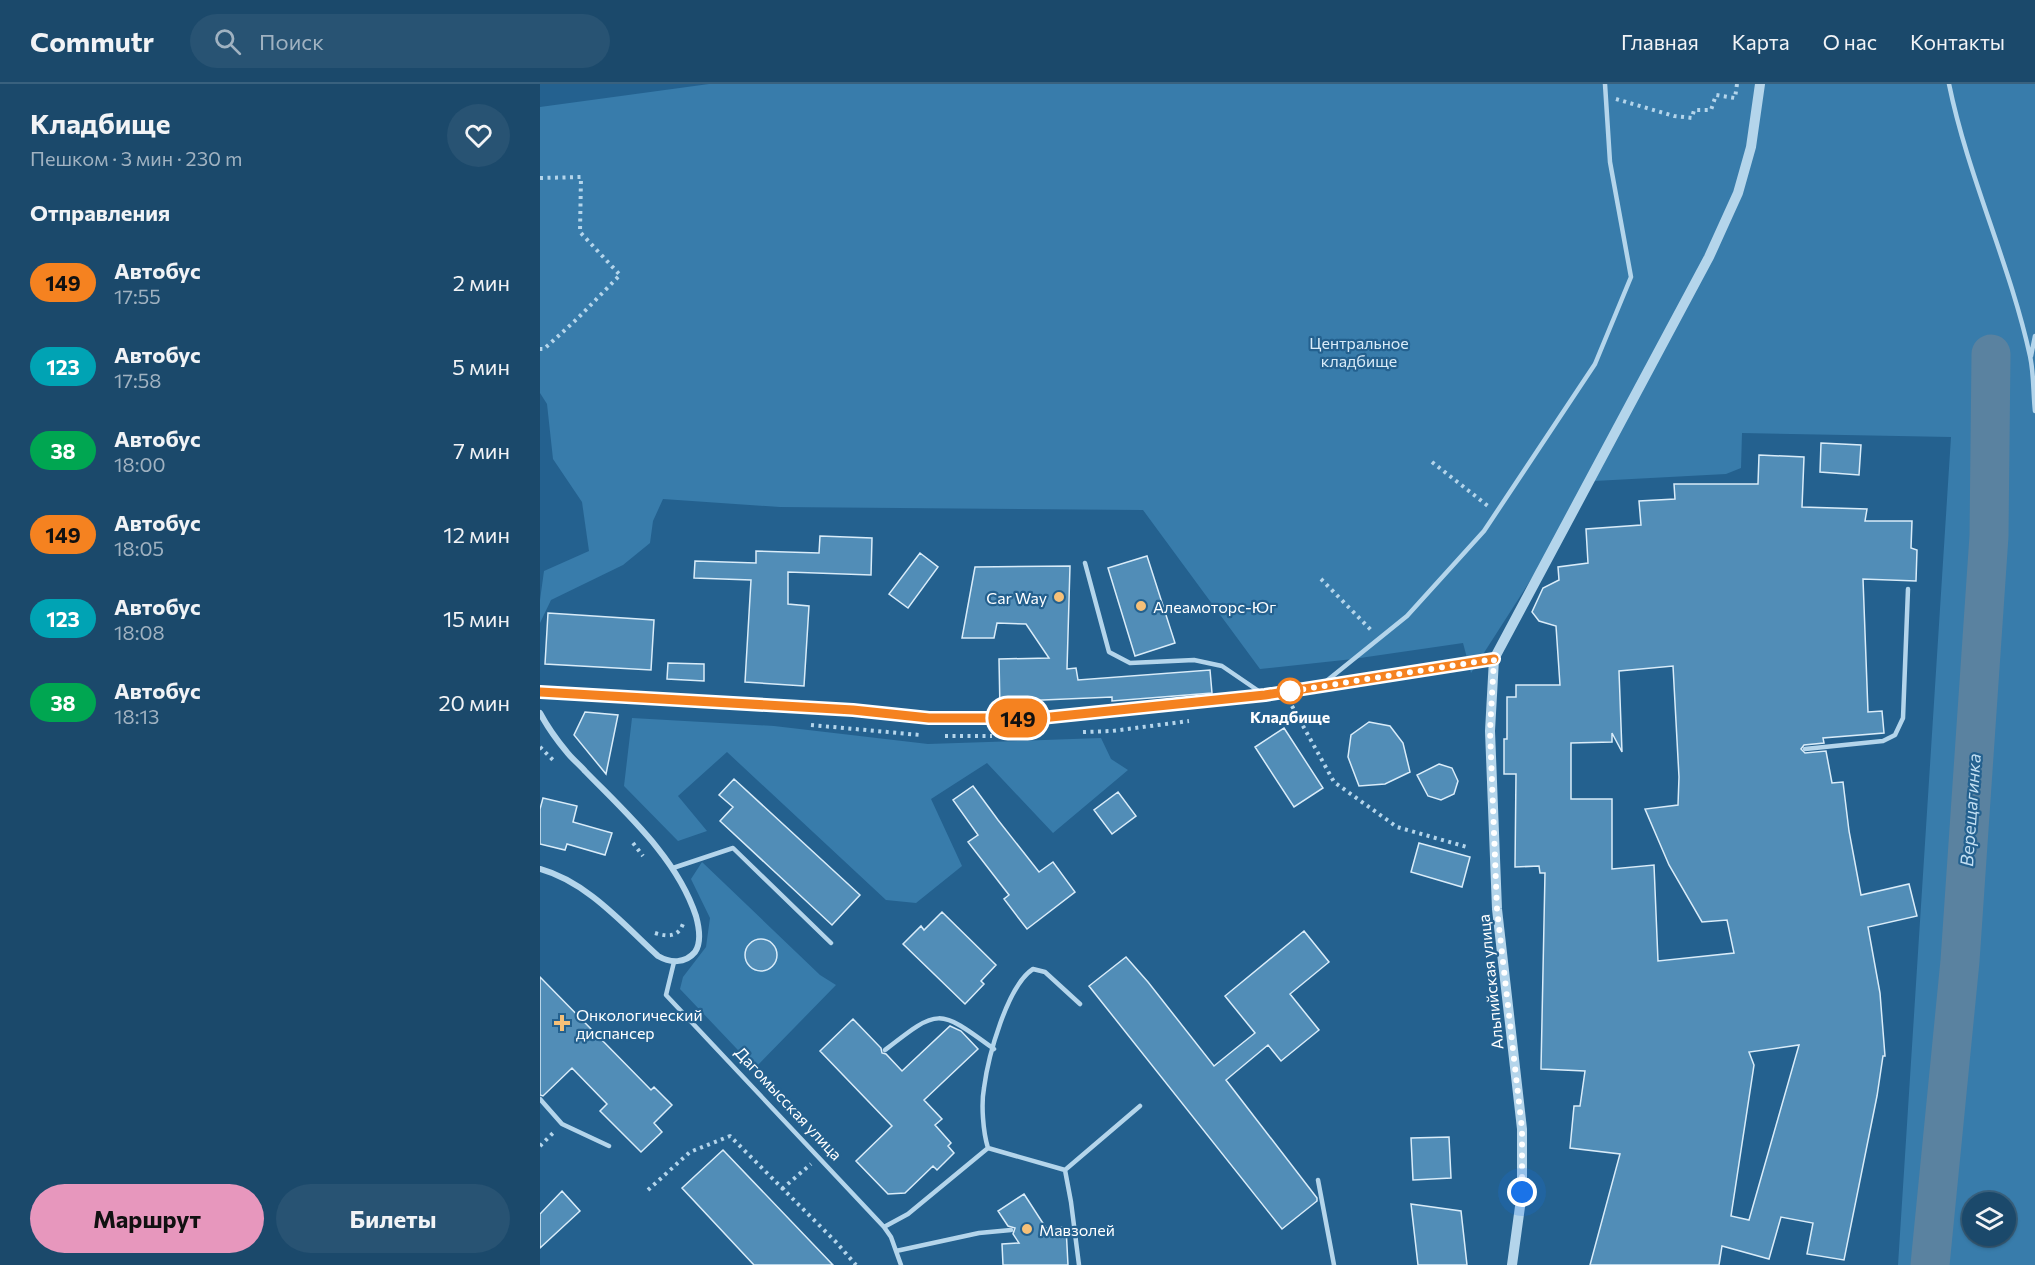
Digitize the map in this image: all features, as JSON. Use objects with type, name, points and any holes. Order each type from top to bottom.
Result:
[{"type":"street","points":[[540,692],[853,710],[929,718],[1041,718],[1265,695],[1494,659],[1709,257],[1738,194],[1750,147],[1760,84]]},
{"type":"street","name":"Альпийская улица","points":[[1494,659],[1490,731],[1497,909],[1522,1129],[1522,1192],[1512,1265]]},
{"type":"street","points":[[540,713],[546,725],[567,752],[629,817],[673,868],[686,890],[698,925],[700,936],[698,947],[686,959],[666,961],[605,907],[559,874],[540,869]]},
{"type":"lane","points":[[1320,686],[1407,616],[1484,531],[1595,364],[1631,277],[1610,162],[1605,84]]},
{"type":"lane","points":[[1949,84],[1955,111],[2002,257],[2031,358],[2035,411]]},
{"type":"lane","points":[[2031,358],[2035,336]]},
{"type":"lane","points":[[1085,563],[1109,652],[1130,663],[1194,660],[1222,666],[1265,695]]},
{"type":"lane","points":[[1805,749],[1882,741],[1895,735],[1903,718],[1908,589]]},
{"type":"lane","points":[[673,868],[733,848],[831,943]]},
{"type":"lane","name":"Дагомысская улица","points":[[674,962],[666,994],[884,1227],[891,1237],[901,1265]]},
{"type":"lane","points":[[988,1148],[985,1137],[983,1089],[1002,1014],[1025,974],[1033,969],[1045,972],[1080,1004]]},
{"type":"lane","points":[[885,1050],[919,1024],[933,1018],[944,1018],[957,1022],[994,1049]]},
{"type":"lane","points":[[540,1099],[562,1124],[609,1146]]},
{"type":"lane","points":[[1065,1170],[1140,1106]]},
{"type":"lane","points":[[988,1148],[1065,1170]]},
{"type":"lane","points":[[884,1227],[908,1214],[988,1148]]},
{"type":"lane","points":[[1065,1170],[1079,1265]]},
{"type":"lane","points":[[1318,1180],[1334,1265]]},
{"type":"lane","points":[[896,1251],[979,1233],[1011,1230]]},
{"type":"path","points":[[1604,96],[1674,116],[1692,118],[1694,110],[1712,110],[1716,95],[1735,98],[1737,84]]},
{"type":"path","points":[[540,178],[581,177],[580,232],[620,275],[544,349],[540,350]]},
{"type":"path","points":[[1432,462],[1496,513]]},
{"type":"path","points":[[1321,579],[1379,638]]},
{"type":"path","points":[[1286,692],[1295,715],[1334,782],[1397,827],[1467,847]]},
{"type":"path","points":[[1112,730],[1190,721]]},
{"type":"path","points":[[540,747],[555,763]]},
{"type":"path","points":[[632,842],[646,860]]},
{"type":"path","points":[[652,932],[663,936],[680,932],[683,924],[682,916]]},
{"type":"path","points":[[540,1146],[562,1124]]},
{"type":"path","points":[[648,1190],[690,1152],[730,1136],[856,1265]]},
{"type":"path","points":[[782,1189],[819,1156]]},
{"type":"green space","name":"Центральное кладбище","points":[[709,84],[2035,84],[2035,1265],[1898,1265],[1951,437],[1742,433],[1741,468],[1726,474],[1594,481],[1471,673],[1463,643],[1353,659],[1260,669],[1143,510],[780,507],[663,499],[653,521],[650,543],[623,565],[551,600],[540,623],[544,571],[589,551],[582,502],[553,459],[547,404],[540,393],[540,107]]},
{"type":"green space","points":[[632,718],[774,726],[928,744],[1101,738],[1111,759],[1128,770],[1053,833],[987,763],[931,799],[962,866],[916,903],[886,900],[727,752],[678,796],[707,831],[678,841],[624,786]]},
{"type":"green space","points":[[702,862],[820,975],[836,985],[755,1068],[680,989],[683,977],[706,947],[710,918],[691,879]]},
{"type":"building","points":[[1821,443],[1861,445],[1859,475],[1820,472]]},
{"type":"building","points":[[1759,455],[1804,457],[1802,507],[1867,509],[1865,521],[1912,521],[1911,548],[1917,550],[1916,581],[1863,579],[1868,712],[1882,711],[1884,733],[1823,738],[1824,743],[1804,745],[1801,749],[1805,753],[1826,751],[1832,783],[1843,782],[1861,895],[1909,884],[1917,916],[1868,927],[1880,993],[1885,1056],[1883,1056],[1844,1260],[1807,1254],[1813,1223],[1781,1217],[1769,1259],[1722,1246],[1719,1265],[1590,1265],[1620,1154],[1570,1148],[1574,1106],[1580,1106],[1585,1071],[1541,1069],[1545,873],[1540,873],[1539,866],[1515,867],[1516,774],[1504,774],[1507,697],[1516,697],[1516,685],[1560,685],[1556,626],[1539,621],[1532,612],[1543,588],[1559,580],[1558,567],[1588,563],[1586,529],[1641,525],[1639,501],[1675,499],[1674,484],[1758,484]],"holes":[[[1673,666],[1679,777],[1678,805],[1645,809],[1669,865],[1702,922],[1727,920],[1734,953],[1658,961],[1654,865],[1612,869],[1612,799],[1571,799],[1571,743],[1612,742],[1612,733],[1622,752],[1619,671]],[[1799,1045],[1749,1220],[1731,1216],[1754,1065],[1749,1052]]]},
{"type":"building","points":[[820,536],[872,538],[871,575],[788,572],[788,604],[809,606],[804,686],[745,682],[751,580],[694,578],[695,561],[756,563],[756,551],[819,553]]},
{"type":"building","points":[[920,553],[938,567],[908,608],[889,594]]},
{"type":"building","name":"Алеамоторс-Юг","points":[[1147,556],[1175,643],[1135,656],[1108,568]]},
{"type":"building","points":[[1070,566],[1067,669],[1076,668],[1078,680],[1210,670],[1212,693],[1112,701],[1112,697],[1020,701],[1020,710],[1000,710],[999,659],[1049,658],[1026,624],[997,623],[994,638],[962,638],[975,567]]},
{"type":"building","points":[[548,613],[654,620],[651,670],[545,664]]},
{"type":"building","points":[[668,663],[704,664],[704,681],[667,679]]},
{"type":"building","points":[[585,712],[618,715],[606,774],[574,735]]},
{"type":"building","points":[[1369,722],[1390,726],[1403,743],[1410,772],[1385,784],[1359,786],[1348,757],[1351,735]]},
{"type":"building","points":[[1284,728],[1323,788],[1294,807],[1255,747]]},
{"type":"building","points":[[1439,764],[1452,768],[1458,781],[1454,794],[1441,800],[1428,796],[1417,775]]},
{"type":"building","points":[[734,779],[860,895],[832,925],[720,821],[733,807],[719,795]]},
{"type":"building","points":[[973,786],[1039,872],[1053,862],[1075,892],[1027,929],[1004,899],[1009,895],[968,842],[978,835],[953,800]]},
{"type":"building","points":[[1118,792],[1136,816],[1112,834],[1094,810]]},
{"type":"building","points":[[543,798],[577,806],[573,822],[612,833],[605,855],[567,844],[565,850],[540,844],[540,809]]},
{"type":"building","points":[[1419,843],[1470,857],[1462,887],[1411,872]]},
{"type":"building","points":[[942,912],[996,965],[981,981],[984,984],[965,1004],[903,944],[921,926],[924,930]]},
{"type":"building","points":[[1304,931],[1329,962],[1290,994],[1319,1030],[1281,1061],[1268,1045],[1226,1080],[1317,1198],[1317,1201],[1282,1229],[1089,986],[1126,957],[1214,1066],[1255,1033],[1225,996]]},
{"type":"building","points":[[761,939],[772,944],[777,955],[772,966],[761,971],[750,966],[745,955],[750,944]]},
{"type":"building","name":"Онкологический диспансер","points":[[540,977],[651,1090],[654,1087],[672,1105],[654,1123],[662,1132],[641,1152],[600,1111],[607,1104],[572,1068],[543,1096],[540,1095]]},
{"type":"building","points":[[853,1019],[881,1048],[882,1053],[886,1054],[902,1071],[950,1026],[961,1031],[978,1049],[924,1100],[942,1119],[935,1125],[951,1143],[948,1146],[954,1153],[937,1170],[933,1166],[905,1193],[888,1194],[856,1161],[892,1126],[820,1051]]},
{"type":"building","points":[[1449,1137],[1451,1178],[1413,1180],[1411,1138]]},
{"type":"building","points":[[723,1150],[833,1265],[754,1265],[682,1188]]},
{"type":"building","points":[[562,1191],[580,1211],[540,1248],[540,1214]]},
{"type":"building","name":"Мавзолей","points":[[1024,1194],[1046,1228],[1066,1227],[1068,1265],[1003,1265],[1002,1244],[1019,1243],[1013,1234],[1015,1228],[1008,1226],[998,1211]]},
{"type":"building","points":[[1411,1204],[1461,1211],[1467,1265],[1418,1265]]},
{"type":"waterway","name":"Верещагинка","points":[[1930,1265],[1960,961],[1989,536],[1991,354]]},
{"type":"bus line","name":"149","points":[[540,692],[853,710],[929,718],[1041,718],[1265,695],[1494,659]]},
{"type":"place","name":"Car Way","points":[[1059,597]]},
{"type":"place","name":"Алеамоторс-Юг","points":[[1141,606]]},
{"type":"place","name":"Кладбище","points":[[1290,691]]},
{"type":"place","name":"Онкологический диспансер","points":[[562,1023]]},
{"type":"place","name":"Мавзолей","points":[[1027,1229]]},
{"type":"route","points":[[1290,691],[1286,692],[1494,659],[1490,731],[1497,909],[1522,1129],[1522,1192]]}]
